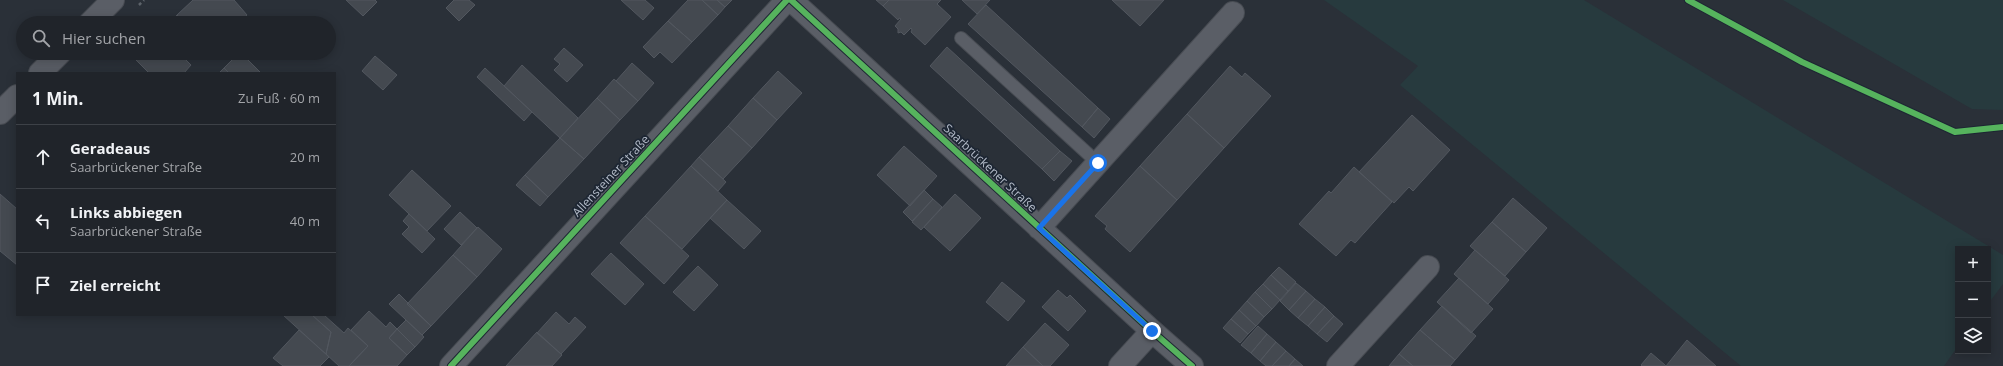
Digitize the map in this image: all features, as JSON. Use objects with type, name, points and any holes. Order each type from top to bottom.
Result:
[{"type":"street","points":[[97,16],[113,0]]},
{"type":"street","name":"Allensteiner Straße","points":[[451,366],[787,0]]},
{"type":"street","name":"Saarbrückener Straße","points":[[791,0],[1039,228],[1192,366]]},
{"type":"street","name":"Saarbrückener Straße","points":[[1039,228],[1233,13]]},
{"type":"street","points":[[41,72],[53,60]]},
{"type":"street","points":[[0,113],[16,97]]},
{"type":"street","points":[[1338,366],[1428,266]]},
{"type":"street","points":[[1120,366],[1152,331]]},
{"type":"lane","points":[[961,38],[1098,163]]},
{"type":"green space","points":[[1324,0],[1584,0],[1988,246],[1955,246],[1955,350],[1944,366],[1741,366],[1400,85],[1418,66]]},
{"type":"green space","points":[[1783,0],[2003,0],[2003,110],[1972,109]]},
{"type":"green space","points":[[1991,248],[2003,255],[2003,284],[1991,300]]},
{"type":"building","points":[[193,0],[234,0],[247,15],[178,16],[177,15]]},
{"type":"building","points":[[346,0],[375,0],[377,2],[363,16]]},
{"type":"building","points":[[454,0],[469,0],[475,5],[459,21],[446,8]]},
{"type":"building","points":[[621,0],[645,0],[654,8],[643,20]]},
{"type":"building","points":[[688,0],[702,0],[718,15],[692,42],[668,21]]},
{"type":"building","points":[[702,0],[717,0],[725,7],[718,15]]},
{"type":"building","points":[[717,0],[732,0],[725,7]]},
{"type":"building","points":[[876,0],[889,0],[883,6]]},
{"type":"building","points":[[889,0],[941,0],[937,4],[951,17],[925,45],[911,32],[911,28],[904,35],[901,32],[898,33],[898,29],[895,26],[901,19],[899,18],[898,20],[883,6]]},
{"type":"building","points":[[962,0],[990,0],[977,14]]},
{"type":"building","points":[[1112,0],[1164,0],[1140,26]]},
{"type":"building","points":[[986,5],[1098,108],[1082,127],[968,24]]},
{"type":"building","points":[[668,21],[692,42],[672,63],[660,52],[654,58],[643,47]]},
{"type":"building","points":[[947,47],[1060,151],[1042,169],[930,66]]},
{"type":"building","points":[[564,48],[583,65],[567,82],[554,70],[560,64],[554,59]]},
{"type":"building","points":[[375,56],[397,75],[383,90],[362,71]]},
{"type":"building","points":[[136,60],[186,60],[191,65],[185,72],[148,72]]},
{"type":"building","points":[[232,60],[248,60],[260,72],[228,72],[224,68]]},
{"type":"building","points":[[632,63],[654,83],[638,101],[616,81]]},
{"type":"building","points":[[522,65],[578,118],[560,138],[504,86]]},
{"type":"building","points":[[1230,66],[1242,77],[1245,73],[1271,96],[1224,148],[1187,114]]},
{"type":"building","points":[[224,68],[228,72],[220,72]]},
{"type":"building","points":[[485,68],[532,112],[524,121],[477,77]]},
{"type":"building","points":[[778,71],[802,93],[777,120],[753,98]]},
{"type":"building","points":[[614,79],[638,101],[620,120],[597,98]]},
{"type":"building","points":[[597,98],[620,120],[584,159],[560,138]]},
{"type":"building","points":[[753,98],[777,120],[752,148],[728,126]]},
{"type":"building","points":[[1098,108],[1110,119],[1094,138],[1082,127]]},
{"type":"building","points":[[1187,114],[1224,148],[1177,200],[1140,166]]},
{"type":"building","points":[[1412,115],[1450,150],[1413,191],[1409,187],[1394,203],[1359,172]]},
{"type":"building","points":[[728,126],[752,148],[723,179],[699,157]]},
{"type":"building","points":[[560,138],[584,159],[548,197],[525,175]]},
{"type":"building","points":[[904,146],[937,176],[910,206],[877,175]]},
{"type":"building","points":[[1060,151],[1072,161],[1054,181],[1042,169]]},
{"type":"building","points":[[699,157],[726,182],[718,191],[691,166]]},
{"type":"building","points":[[691,166],[727,200],[682,249],[645,216]]},
{"type":"building","points":[[1140,166],[1177,200],[1130,252],[1105,229],[1107,226],[1095,216]]},
{"type":"building","points":[[1354,167],[1392,202],[1355,243],[1351,240],[1336,256],[1299,224],[1329,191],[1331,193]]},
{"type":"building","points":[[412,170],[451,206],[427,231],[389,195]]},
{"type":"building","points":[[525,175],[548,197],[540,206],[516,185]]},
{"type":"building","points":[[924,190],[933,199],[912,221],[903,212]]},
{"type":"building","points":[[0,194],[16,208],[16,264],[0,251]]},
{"type":"building","points":[[955,194],[981,218],[950,251],[924,227]]},
{"type":"building","points":[[1513,198],[1547,228],[1526,252],[1492,222]]},
{"type":"building","points":[[933,199],[942,207],[921,230],[912,222]]},
{"type":"building","points":[[727,200],[761,231],[744,249],[710,218]]},
{"type":"building","points":[[460,212],[477,228],[461,245],[444,229]]},
{"type":"building","points":[[409,214],[435,239],[422,253],[402,234],[409,227],[403,221]]},
{"type":"building","points":[[645,216],[689,256],[664,284],[620,243]]},
{"type":"building","points":[[1492,222],[1526,252],[1505,276],[1470,246]]},
{"type":"building","points":[[478,227],[502,249],[477,277],[453,255]]},
{"type":"building","points":[[1475,250],[1509,280],[1488,304],[1454,274]]},
{"type":"building","points":[[611,253],[644,284],[625,305],[591,274]]},
{"type":"building","points":[[453,255],[477,277],[431,326],[407,304]]},
{"type":"building","points":[[698,266],[718,285],[694,311],[673,292]]},
{"type":"building","points":[[1279,267],[1296,282],[1288,291],[1271,275]]},
{"type":"building","points":[[1271,275],[1288,291],[1280,300],[1263,284]]},
{"type":"building","points":[[1459,278],[1493,309],[1471,333],[1437,302]]},
{"type":"building","points":[[1002,282],[1025,301],[1008,321],[986,302]]},
{"type":"building","points":[[1296,283],[1306,291],[1289,310],[1280,301]]},
{"type":"building","points":[[1263,284],[1280,300],[1272,309],[1255,292]]},
{"type":"building","points":[[1058,290],[1067,298],[1070,295],[1086,311],[1068,331],[1042,307]]},
{"type":"building","points":[[1306,291],[1315,299],[1298,318],[1289,310]]},
{"type":"building","points":[[1255,292],[1272,309],[1264,317],[1247,301]]},
{"type":"building","points":[[399,294],[431,326],[422,335],[389,304]]},
{"type":"building","points":[[1315,299],[1325,307],[1308,326],[1298,318]]},
{"type":"building","points":[[1247,301],[1264,317],[1256,326],[1239,310]]},
{"type":"building","points":[[1442,306],[1476,336],[1455,360],[1420,330]]},
{"type":"building","points":[[1325,307],[1334,316],[1317,334],[1308,326]]},
{"type":"building","points":[[1239,310],[1256,326],[1248,334],[1231,319]]},
{"type":"building","points":[[369,311],[386,327],[390,322],[397,329],[389,338],[407,355],[397,366],[349,366],[368,346],[351,330]]},
{"type":"building","points":[[556,312],[569,324],[575,317],[586,327],[561,354],[537,333]]},
{"type":"building","points":[[284,316],[313,316],[331,332],[326,354]]},
{"type":"building","points":[[313,316],[325,316],[344,333],[348,328],[368,346],[349,366],[339,366],[326,354],[331,332]]},
{"type":"building","points":[[1334,316],[1343,324],[1327,342],[1317,334]]},
{"type":"building","points":[[1231,319],[1248,334],[1240,343],[1223,328]]},
{"type":"building","points":[[406,320],[424,337],[415,347],[397,329]]},
{"type":"building","points":[[1045,323],[1069,345],[1050,366],[1043,366],[1023,347]]},
{"type":"building","points":[[1258,326],[1267,334],[1251,353],[1241,345]]},
{"type":"building","points":[[397,329],[415,347],[407,355],[389,338]]},
{"type":"building","points":[[299,330],[329,357],[320,366],[283,366],[273,358]]},
{"type":"building","points":[[1420,330],[1455,360],[1450,366],[1413,366],[1399,354]]},
{"type":"building","points":[[537,332],[562,355],[552,366],[506,366]]},
{"type":"building","points":[[1267,334],[1276,342],[1260,361],[1251,353]]},
{"type":"building","points":[[1687,340],[1716,366],[1666,366]]},
{"type":"building","points":[[1276,342],[1286,351],[1272,366],[1266,366],[1260,361]]},
{"type":"building","points":[[1023,347],[1043,366],[1006,366]]},
{"type":"building","points":[[1286,351],[1295,359],[1289,366],[1272,366]]},
{"type":"building","points":[[1651,353],[1666,366],[1642,366],[1641,365]]},
{"type":"building","points":[[1399,354],[1413,366],[1389,366]]},
{"type":"building","points":[[1295,359],[1303,366],[1289,366]]},
{"type":"cycle path","points":[[451,366],[787,0]]},
{"type":"cycle path","points":[[791,0],[1192,366]]},
{"type":"cycle path","points":[[1688,0],[1802,62],[1955,132],[2003,127]]},
{"type":"route","points":[[1098,163],[1039,228],[1152,331]]}]
